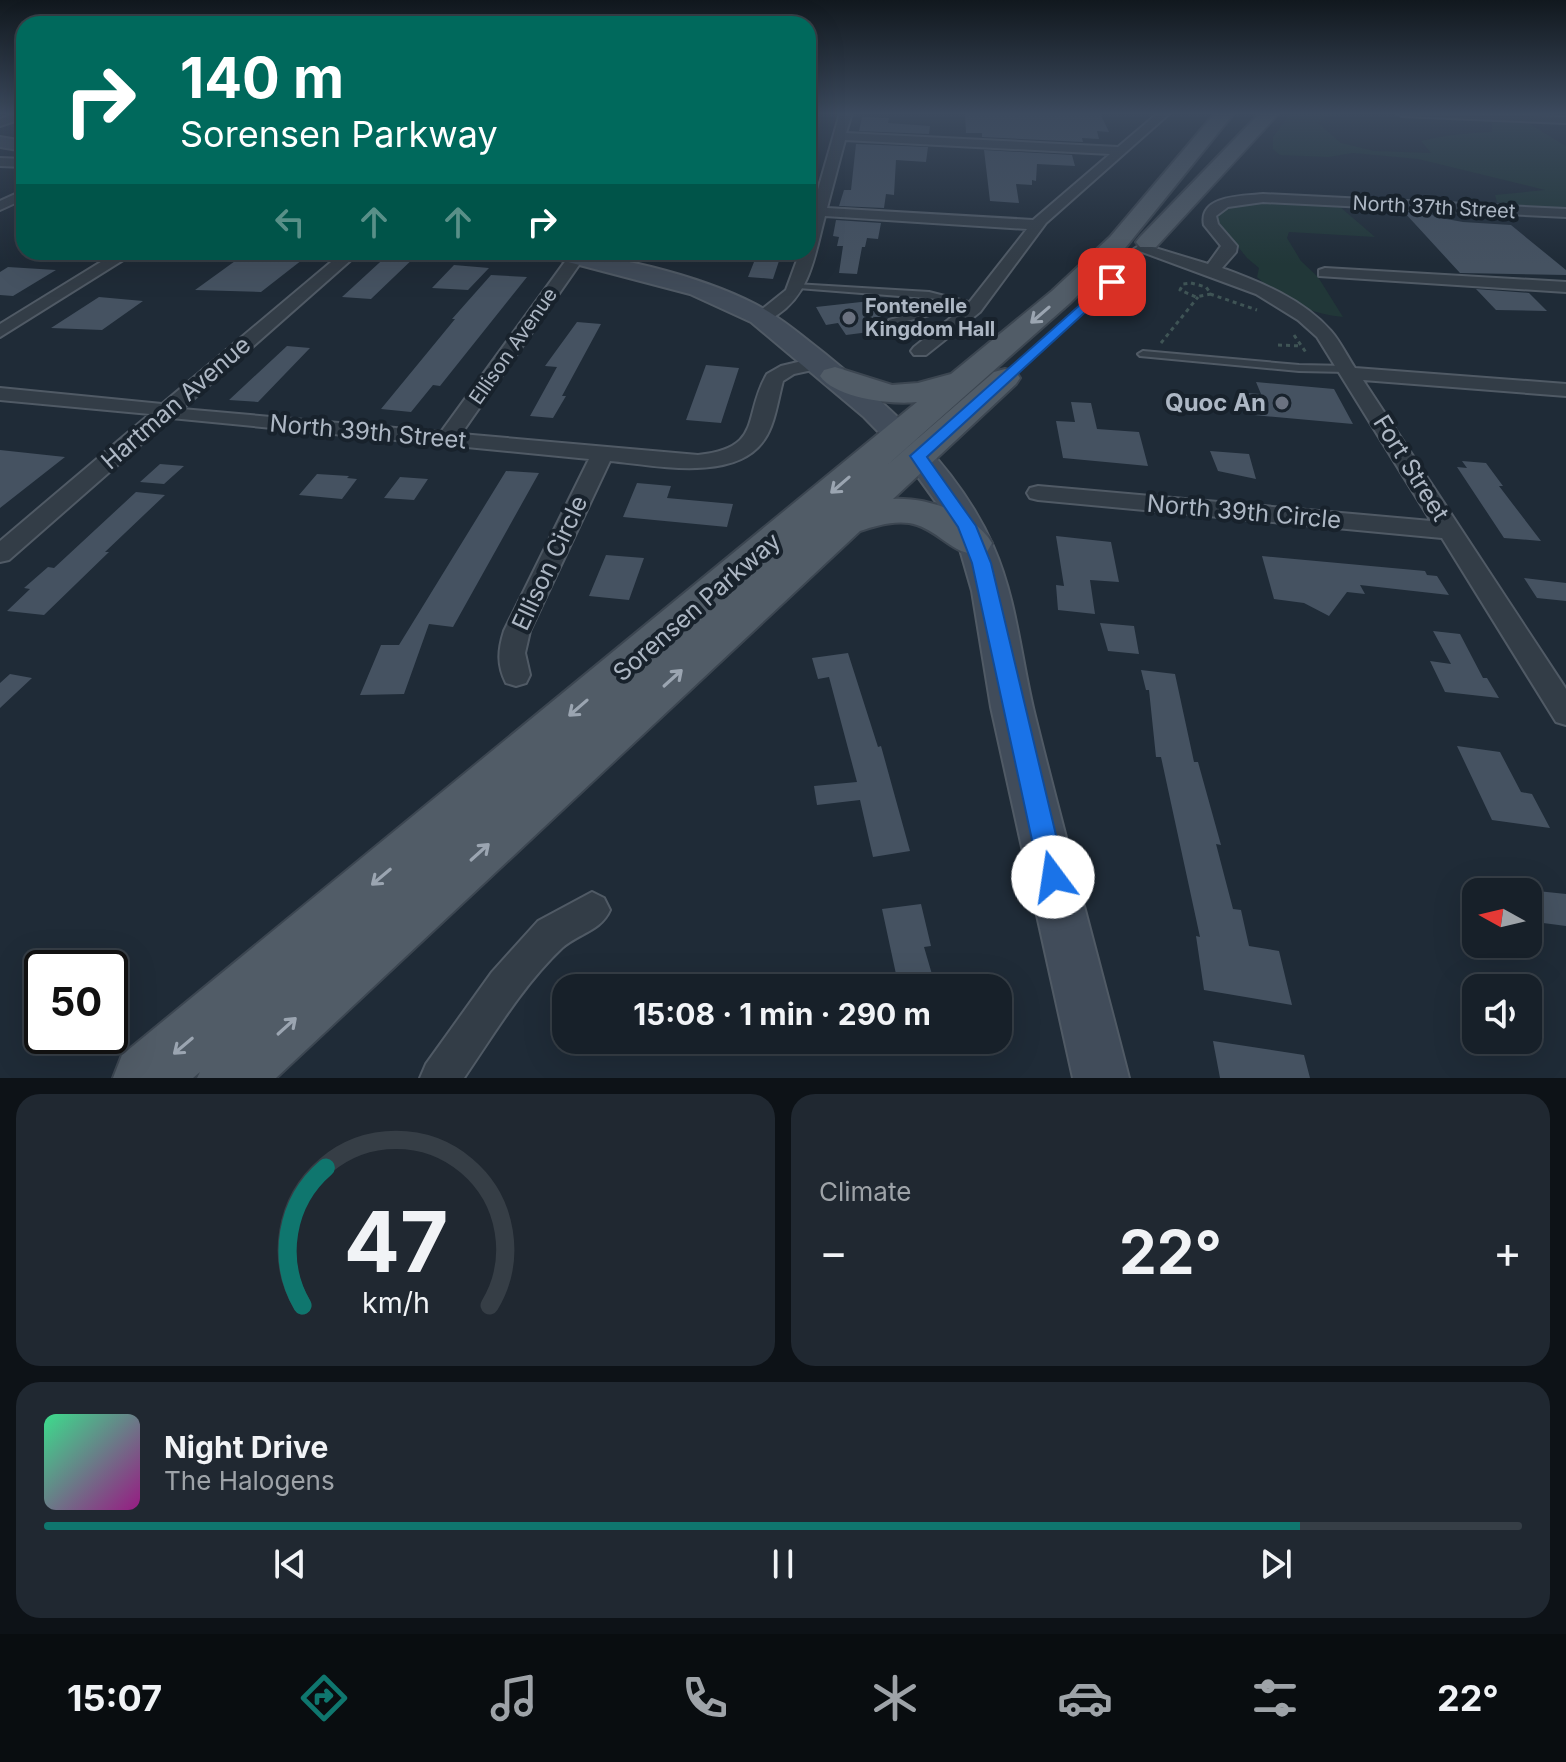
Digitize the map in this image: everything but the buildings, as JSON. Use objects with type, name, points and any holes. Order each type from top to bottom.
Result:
[{"type":"main road","name":"Sorensen Parkway","points":[[145,1078],[909,445],[1101,293],[1189,163]]},
{"type":"main road","name":"Sorensen Parkway","points":[[229,1078],[844,524],[968,376],[1136,238],[1216,163]]},
{"type":"main road","points":[[592,260],[709,293],[760,318],[827,370],[909,445],[967,526],[990,590],[1012,704],[1101,1078]]},
{"type":"main road","points":[[827,370],[874,392],[900,397],[928,392],[968,376]]},
{"type":"main road","points":[[844,524],[875,512],[903,510],[938,519],[973,543]]},
{"type":"street","points":[[816,204],[830,163]]},
{"type":"street","points":[[920,351],[976,305],[1038,225],[1108,163]]},
{"type":"street","name":"North 37th Street","points":[[1212,269],[1228,252],[1229,246],[1211,225],[1209,216],[1216,207],[1236,200],[1284,199],[1566,213]]},
{"type":"street","points":[[816,212],[1038,225]]},
{"type":"street","points":[[1136,238],[1212,269]]},
{"type":"street","points":[[0,332],[115,260]]},
{"type":"street","name":"Hartman Avenue","points":[[0,554],[343,260]]},
{"type":"street","name":"Ellison Avenue","points":[[447,439],[567,260]]},
{"type":"street","points":[[760,318],[790,299],[798,286],[806,260]]},
{"type":"street","name":"Fort Street","points":[[1212,269],[1258,288],[1300,313],[1324,334],[1566,713]]},
{"type":"street","points":[[1325,273],[1566,287]]},
{"type":"street","name":"North 39th Street","points":[[0,394],[698,462],[736,454],[756,437],[774,378],[788,370],[827,370]]},
{"type":"street","points":[[1349,371],[1566,390]]},
{"type":"street","name":"Ellison Circle","points":[[516,675],[511,653],[517,631],[602,454]]},
{"type":"street","name":"North 39th Circle","points":[[1038,493],[1450,531]]},
{"type":"street","points":[[440,1078],[505,985],[551,934],[592,910]]},
{"type":"lane","points":[[798,286],[944,298],[976,305]]},
{"type":"lane","points":[[892,322],[930,312],[944,298]]},
{"type":"lane","points":[[1143,354],[1349,371]]},
{"type":"path","points":[[1210,294],[1209,289],[1202,285],[1180,286],[1182,292],[1198,297],[1210,294],[1266,315]]},
{"type":"path","points":[[1143,354],[1156,348],[1198,297]]},
{"type":"path","points":[[1291,331],[1314,368]]},
{"type":"path","points":[[1278,345],[1302,346]]},
{"type":"green space","points":[[1436,163],[1566,163],[1566,209],[1516,207],[1497,202],[1495,195],[1545,190]]},
{"type":"green space","points":[[1271,202],[1339,206],[1375,237],[1289,232],[1287,238],[1301,261],[1318,277],[1343,317],[1308,309],[1266,285],[1257,277],[1259,268],[1247,258],[1216,219],[1225,208]]},
{"type":"place","name":"Fontenelle Kingdom Hall","points":[[849,318]]},
{"type":"place","name":"Quoc An","points":[[1282,403]]},
{"type":"route","points":[[1053,877],[982,563],[967,526],[919,456],[1112,282]]}]
